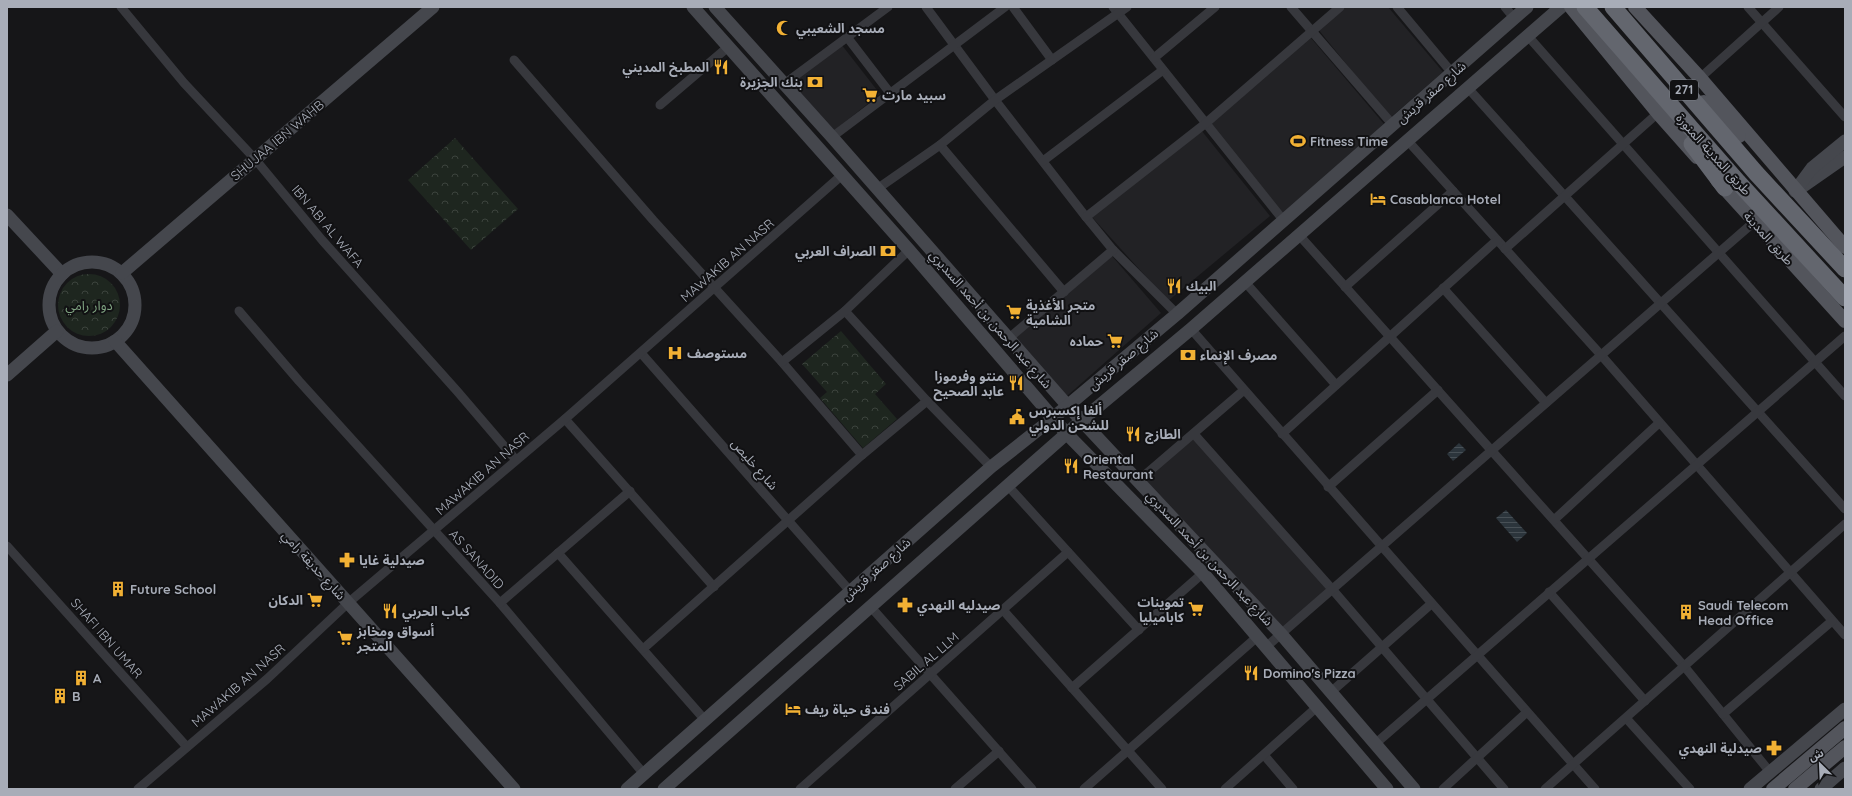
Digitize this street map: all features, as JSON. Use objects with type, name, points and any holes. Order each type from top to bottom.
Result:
[{"type":"highway","name":"طريق المدينة المنورة","points":[[1585,7],[1732,185],[1845,298]]},
{"type":"highway","name":"طريق المدينة المنورة","points":[[1612,7],[1756,173],[1845,269]]},
{"type":"main road","name":"طريق المدينة","points":[[1571,7],[1658,113],[1732,185],[1754,222],[1845,321]]},
{"type":"main road","points":[[1635,7],[1700,78],[1845,247]]},
{"type":"main road","points":[[1648,47],[1796,191]]},
{"type":"main road","points":[[1773,789],[1845,728]]},
{"type":"main road","points":[[1795,789],[1845,747]]},
{"type":"street","name":"IBN ABI AL WAFA","points":[[121,7],[184,83],[255,159],[322,240],[457,391],[516,460]]},
{"type":"street","name":"SHUJAA IBN WAHB","points":[[122,273],[433,7]]},
{"type":"street","name":"شارع عبد الرحمن بن أحمد السديري","points":[[693,7],[909,250],[1067,434],[1203,573],[1386,789]]},
{"type":"street","name":"شارع عبد الرحمن بن أحمد السديري","points":[[715,7],[832,137],[1067,405],[1281,634],[1414,789]]},
{"type":"street","points":[[784,84],[888,7]]},
{"type":"street","points":[[926,7],[995,100],[1043,160],[1086,218],[1113,250],[1177,314]]},
{"type":"street","points":[[832,137],[953,44],[1005,7]]},
{"type":"street","points":[[1013,7],[1052,60]]},
{"type":"street","points":[[877,189],[940,145],[995,100],[1052,60],[1116,10],[1128,7]]},
{"type":"street","points":[[1154,58],[1215,7]]},
{"type":"street","points":[[1291,7],[1393,125]]},
{"type":"street","points":[[1086,218],[1206,123],[1340,7]]},
{"type":"street","points":[[1398,7],[1453,74]]},
{"type":"street","points":[[1505,7],[1515,19]]},
{"type":"street","name":"شارع صقر قريش","points":[[627,789],[991,467],[1053,418],[1177,314],[1453,74],[1527,7]]},
{"type":"street","name":"شارع صقر قريش","points":[[664,789],[1082,420],[1191,330],[1527,35],[1561,7]]},
{"type":"street","points":[[1748,7],[1845,117]]},
{"type":"street","points":[[1700,78],[1779,7]]},
{"type":"street","points":[[1116,10],[1284,221]]},
{"type":"street","points":[[1527,35],[1845,396]]},
{"type":"street","points":[[847,37],[890,93]]},
{"type":"street","points":[[1489,41],[1503,56]]},
{"type":"street","points":[[660,106],[728,47]]},
{"type":"street","points":[[514,60],[714,289],[782,362],[862,455]]},
{"type":"street","points":[[1043,160],[1163,70]]},
{"type":"street","points":[[1468,87],[1845,509]]},
{"type":"street","points":[[1505,249],[1622,143],[1658,113]]},
{"type":"street","points":[[1407,140],[1601,355],[1845,635]]},
{"type":"street","points":[[1796,191],[1812,168],[1845,141]]},
{"type":"street","points":[[940,145],[1064,292]]},
{"type":"street","points":[[1796,191],[1845,157]]},
{"type":"street","name":"MAWAKIB AN NASR","points":[[138,789],[267,679],[348,603],[435,531],[565,419],[842,175]]},
{"type":"street","points":[[1345,287],[1453,191]]},
{"type":"street","points":[[7,215],[62,274]]},
{"type":"street","points":[[1084,789],[1128,750],[1262,642],[1281,634],[1754,222]]},
{"type":"street","points":[[1299,235],[1684,666],[1770,772]]},
{"type":"street","points":[[1282,434],[1497,240]]},
{"type":"street","points":[[1256,246],[1270,260]]},
{"type":"street","points":[[782,362],[846,311],[909,250]]},
{"type":"street","points":[[1008,339],[1113,250]]},
{"type":"street","points":[[92,262],[108,264],[122,273],[133,290],[135,310],[128,330],[115,341],[93,349],[73,344],[57,331],[50,317],[49,302],[53,287],[62,274],[75,265],[92,262]]},
{"type":"street","points":[[1245,282],[1336,385]]},
{"type":"street","points":[[1443,288],[1546,403]]},
{"type":"street","points":[[846,311],[927,401],[991,467]]},
{"type":"street","name":"AS SANADID","points":[[239,312],[299,381],[500,603],[644,774]]},
{"type":"street","points":[[1191,330],[1595,789]]},
{"type":"street","points":[[7,375],[57,331]]},
{"type":"street","points":[[1375,744],[1814,361],[1845,336]]},
{"type":"street","name":"شارع حديقة رامي","points":[[115,341],[514,789]]},
{"type":"street","name":"شارع خليص","points":[[641,353],[850,591]]},
{"type":"street","points":[[1138,481],[1244,390]]},
{"type":"street","points":[[1328,487],[1438,390]]},
{"type":"street","points":[[643,649],[862,455],[927,401]]},
{"type":"street","points":[[565,419],[714,587]]},
{"type":"street","points":[[1554,520],[1660,423]]},
{"type":"street","points":[[1194,434],[1332,589],[1504,789]]},
{"type":"street","points":[[1008,486],[1139,630]]},
{"type":"street","points":[[500,603],[630,491]]},
{"type":"street","points":[[1545,789],[1845,524]]},
{"type":"street","name":"SHAFI IBN UMAR","points":[[7,546],[187,747]]},
{"type":"street","name":"SABIL AL LLM","points":[[800,789],[1068,552]]},
{"type":"street","points":[[558,553],[705,720]]},
{"type":"street","points":[[1072,688],[1203,573]]},
{"type":"street","points":[[1549,592],[1645,701]]},
{"type":"street","points":[[1331,692],[1431,604]]},
{"type":"street","points":[[870,606],[931,673],[1032,789]]},
{"type":"street","points":[[1003,610],[1162,789]]},
{"type":"street","points":[[1723,714],[1832,621]]},
{"type":"street","points":[[1225,789],[1317,707]]},
{"type":"street","points":[[1750,789],[1845,708]]},
{"type":"street","points":[[1443,789],[1527,712]]},
{"type":"street","points":[[1626,718],[1690,789]]},
{"type":"street","points":[[955,789],[999,751]]},
{"type":"street","points":[[1264,755],[1293,789]]},
{"type":"street","points":[[1821,789],[1845,768]]},
{"type":"shaded area","points":[[1344,7],[1388,7],[1443,72],[1390,118],[1318,29]]},
{"type":"shaded area","points":[[1311,38],[1384,124],[1283,214],[1210,125]]},
{"type":"shaded area","points":[[841,44],[880,94],[831,133],[789,85]]},
{"type":"shaded area","points":[[1201,130],[1270,216],[1168,301],[1092,217]]},
{"type":"shaded area","points":[[1112,256],[1161,313],[1067,396],[1015,338]]},
{"type":"shaded area","points":[[1194,438],[1328,589],[1281,631],[1142,480]]},
{"type":"shaded area","points":[[1459,443],[1466,450],[1453,461],[1447,454]]},
{"type":"shaded area","points":[[1506,510],[1527,533],[1517,542],[1496,518]]},
{"type":"green space","points":[[455,138],[518,209],[471,250],[408,180]]},
{"type":"green space","name":"دوار رامي","points":[[89,274],[101,276],[111,283],[118,293],[120,305],[118,317],[111,327],[101,334],[89,336],[77,334],[67,327],[60,317],[58,305],[60,293],[67,283],[77,276]]},
{"type":"green space","points":[[841,331],[886,384],[875,394],[897,419],[863,448],[820,398],[827,392],[802,364]]},
{"type":"place","name":"مسجد الشعيبي","points":[[784,28]]},
{"type":"place","name":"المطبخ المديني","points":[[721,67]]},
{"type":"place","name":"بنك الجزيرة","points":[[815,82]]},
{"type":"place","name":"سبيد مارت","points":[[870,95]]},
{"type":"place","name":"Fitness Time","points":[[1298,141]]},
{"type":"place","name":"Casablanca Hotel","points":[[1378,199]]},
{"type":"place","name":"الصراف العربي","points":[[888,251]]},
{"type":"place","name":"البيك","points":[[1174,286]]},
{"type":"place","name":"متجر الأغذية الشامية","points":[[1014,312]]},
{"type":"place","name":"حماده","points":[[1115,341]]},
{"type":"place","name":"مستوصف","points":[[675,353]]},
{"type":"place","name":"مصرف الإنماء","points":[[1188,355]]},
{"type":"place","name":"منتو وفرموزا عابد الصحيح","points":[[1016,383]]},
{"type":"place","name":"ألفا إكسبرس للشحن الدولي","points":[[1017,417]]},
{"type":"place","name":"الطازج","points":[[1133,434]]},
{"type":"place","name":"Oriental Restaurant","points":[[1071,466]]},
{"type":"place","name":"صيدلية غايا","points":[[347,560]]},
{"type":"place","name":"Future School","points":[[118,589]]},
{"type":"place","name":"الدكان","points":[[315,600]]},
{"type":"place","name":"صيدليه النهدي","points":[[905,605]]},
{"type":"place","name":"تموينات كاباميليا","points":[[1196,609]]},
{"type":"place","name":"كباب الحربي","points":[[390,611]]},
{"type":"place","name":"Saudi Telecom Head Office","points":[[1686,612]]},
{"type":"place","name":"أسواق ومخابز المتجر","points":[[345,638]]},
{"type":"place","name":"Domino's Pizza","points":[[1251,673]]},
{"type":"place","name":"A","points":[[81,678]]},
{"type":"place","name":"B","points":[[60,696]]},
{"type":"place","name":"فندق حياة ريف","points":[[793,709]]},
{"type":"place","name":"صيدلية النهدي","points":[[1774,748]]}]
